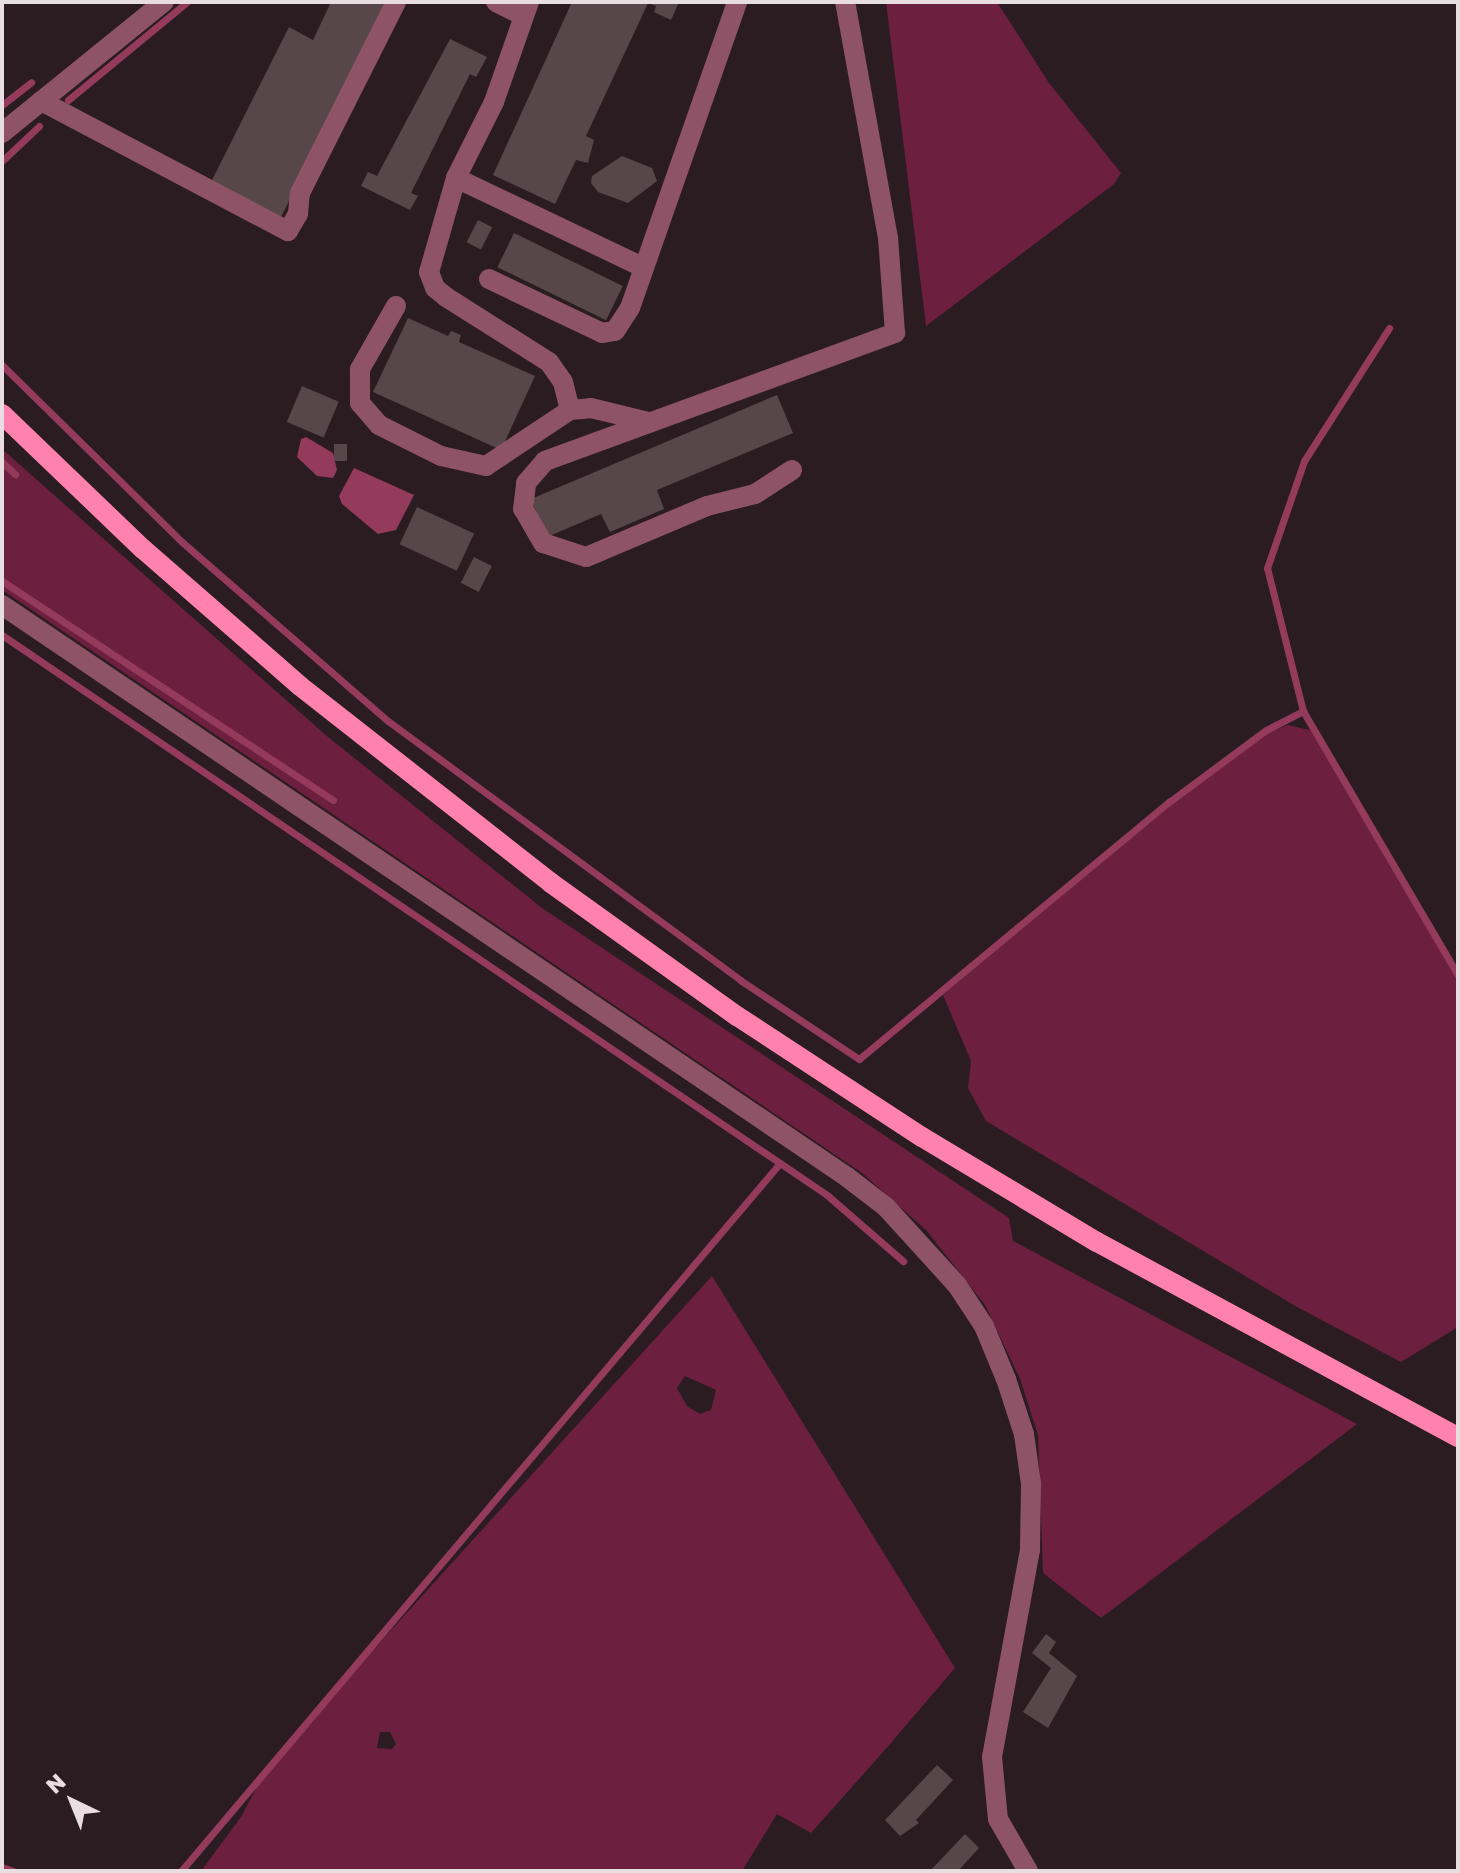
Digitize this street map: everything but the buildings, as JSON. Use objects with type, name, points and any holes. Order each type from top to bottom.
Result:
[{"type":"main road","points":[[2,414],[190,592],[324,706],[551,883],[737,1016],[1057,1219],[1458,1437]]},
{"type":"street","points":[[2,133],[164,2]]},
{"type":"street","points":[[41,101],[288,231],[298,214],[300,193],[396,2]]},
{"type":"street","points":[[496,2],[525,8],[490,110],[456,178],[429,272],[435,288],[549,362],[563,382],[570,410]]},
{"type":"street","points":[[489,279],[609,335],[630,308],[737,2]]},
{"type":"street","points":[[792,470],[755,494],[707,506],[586,557],[543,543],[523,509],[526,483],[533,471],[545,461],[895,333],[888,238],[845,2]]},
{"type":"street","points":[[456,178],[643,267]]},
{"type":"street","points":[[396,306],[360,369],[360,403],[379,425],[441,456],[486,466],[570,410],[591,408],[649,422]]},
{"type":"street","points":[[2,605],[847,1177],[886,1207],[957,1285],[984,1326],[1006,1379],[1024,1434],[1031,1484],[1030,1550],[992,1757],[998,1819],[1028,1871]]},
{"type":"shaded area","points":[[886,2],[997,2],[1049,83],[1121,173],[1114,184],[926,326]]},
{"type":"shaded area","points":[[306,437],[333,453],[337,470],[333,478],[317,476],[297,457],[301,439]]},
{"type":"shaded area","points":[[2,449],[328,737],[542,908],[1009,1218],[1013,1241],[1357,1424],[1101,1618],[1043,1573],[1038,1435],[1020,1379],[985,1305],[927,1231],[862,1173],[2,590]]},
{"type":"shaded area","points":[[354,468],[414,495],[396,530],[378,534],[342,504],[339,496]]},
{"type":"shaded area","points":[[1288,725],[1314,731],[1458,980],[1458,1327],[1401,1362],[1297,1307],[986,1121],[968,1088],[971,1061],[943,995],[1171,804],[1264,734]]},
{"type":"shaded area","points":[[712,1276],[955,1668],[811,1833],[777,1814],[742,1871],[201,1871],[241,1817],[259,1783],[316,1713]],"holes":[[[685,1376],[716,1390],[711,1410],[700,1414],[687,1406],[677,1388]],[[380,1732],[390,1732],[396,1744],[392,1749],[377,1748]]]},
{"type":"waterway","points":[[68,100],[187,2]]},
{"type":"waterway","points":[[2,105],[31,82]]},
{"type":"waterway","points":[[2,161],[39,126]]},
{"type":"waterway","points":[[1303,711],[1267,568],[1304,461],[1389,328]]},
{"type":"waterway","points":[[2,365],[182,542],[388,721],[740,980],[859,1059],[1169,802],[1266,730],[1303,711],[1458,975]]},
{"type":"waterway","points":[[2,462],[15,474]]},
{"type":"waterway","points":[[2,581],[333,800]]},
{"type":"waterway","points":[[2,635],[827,1195],[903,1261]]},
{"type":"waterway","points":[[181,1871],[780,1163]]},
{"type":"waterway","points":[[2,1867],[13,1871]]}]
